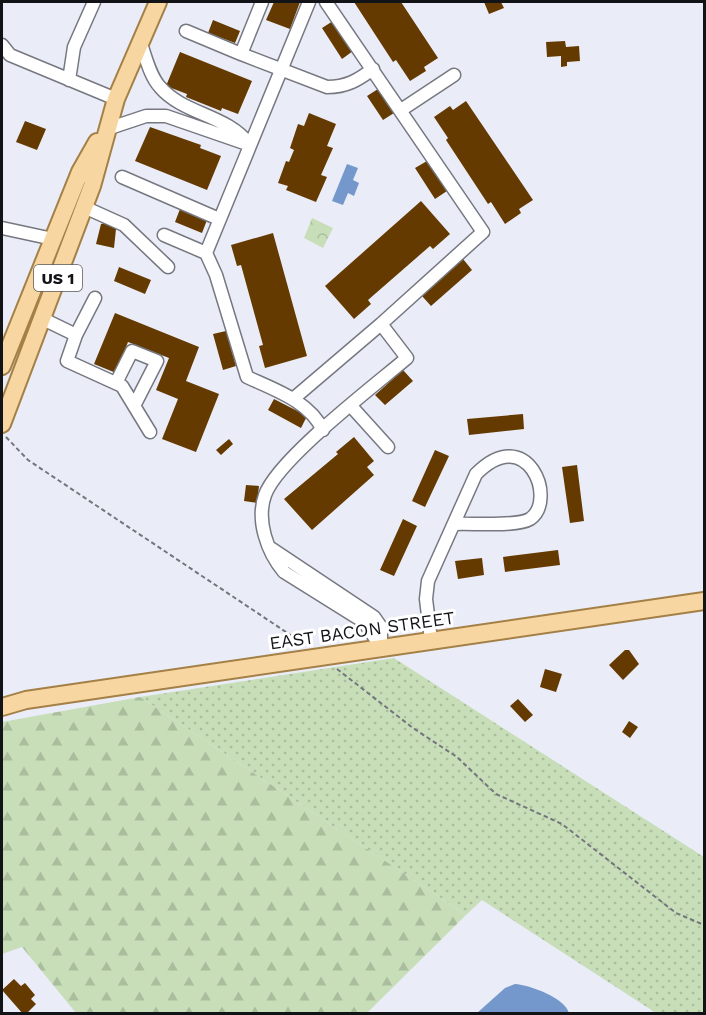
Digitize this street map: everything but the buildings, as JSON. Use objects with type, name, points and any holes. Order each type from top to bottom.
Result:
[{"type":"main road","name":"US 1","points":[[2,424],[84,207],[116,99],[158,2]]},
{"type":"main road","name":"US 1","points":[[2,366],[80,172],[106,129]]},
{"type":"main road","name":"EAST BACON STREET","points":[[2,707],[26,700],[705,601]]},
{"type":"main road","name":"EAST BACON STREET","points":[[2,700],[26,700]]},
{"type":"street","points":[[69,80],[74,47],[94,2]]},
{"type":"street","points":[[241,54],[262,2]]},
{"type":"street","points":[[206,253],[309,2]]},
{"type":"street","points":[[293,399],[483,232],[326,2]]},
{"type":"street","points":[[186,31],[327,87],[341,87],[357,81],[373,69]]},
{"type":"street","points":[[141,44],[158,86],[174,100],[232,126],[250,145]]},
{"type":"street","points":[[2,45],[10,55],[116,99]]},
{"type":"street","points":[[401,110],[454,75]]},
{"type":"street","points":[[106,129],[146,116],[166,116],[250,145]]},
{"type":"street","points":[[122,177],[219,219]]},
{"type":"street","points":[[84,207],[124,225],[168,267]]},
{"type":"street","points":[[2,228],[53,239]]},
{"type":"street","points":[[164,235],[206,253],[216,275],[247,376],[293,399],[316,414],[323,430]]},
{"type":"street","points":[[95,298],[76,335],[67,361],[122,386],[150,432]]},
{"type":"street","points":[[42,319],[76,335]]},
{"type":"street","points":[[381,324],[406,358],[323,430],[276,475],[265,495],[262,524],[274,561],[284,572],[364,622],[381,647]]},
{"type":"street","points":[[116,383],[132,351],[157,361],[134,406]]},
{"type":"street","points":[[351,406],[388,447]]},
{"type":"street","points":[[431,640],[426,599],[428,581],[456,524],[476,474],[488,462],[506,456],[521,458],[535,470],[539,484],[539,506],[530,519],[515,523],[456,524]]},
{"type":"path","points":[[2,432],[28,460],[322,656],[413,728],[457,757],[496,794],[562,824],[676,912],[705,925]]},
{"type":"green space","points":[[312,218],[333,228],[323,248],[304,238]]},
{"type":"green space","points":[[394,658],[704,857],[704,1013],[656,1013],[482,900],[466,915],[140,697]]},
{"type":"green space","points":[[140,697],[466,915],[367,1013],[76,1013],[22,947],[2,954],[2,722]]},
{"type":"water","points":[[347,164],[358,168],[353,180],[359,183],[354,196],[348,193],[343,205],[332,201]]},
{"type":"water","points":[[515,984],[554,997],[566,1007],[569,1013],[477,1013],[505,988]]}]
